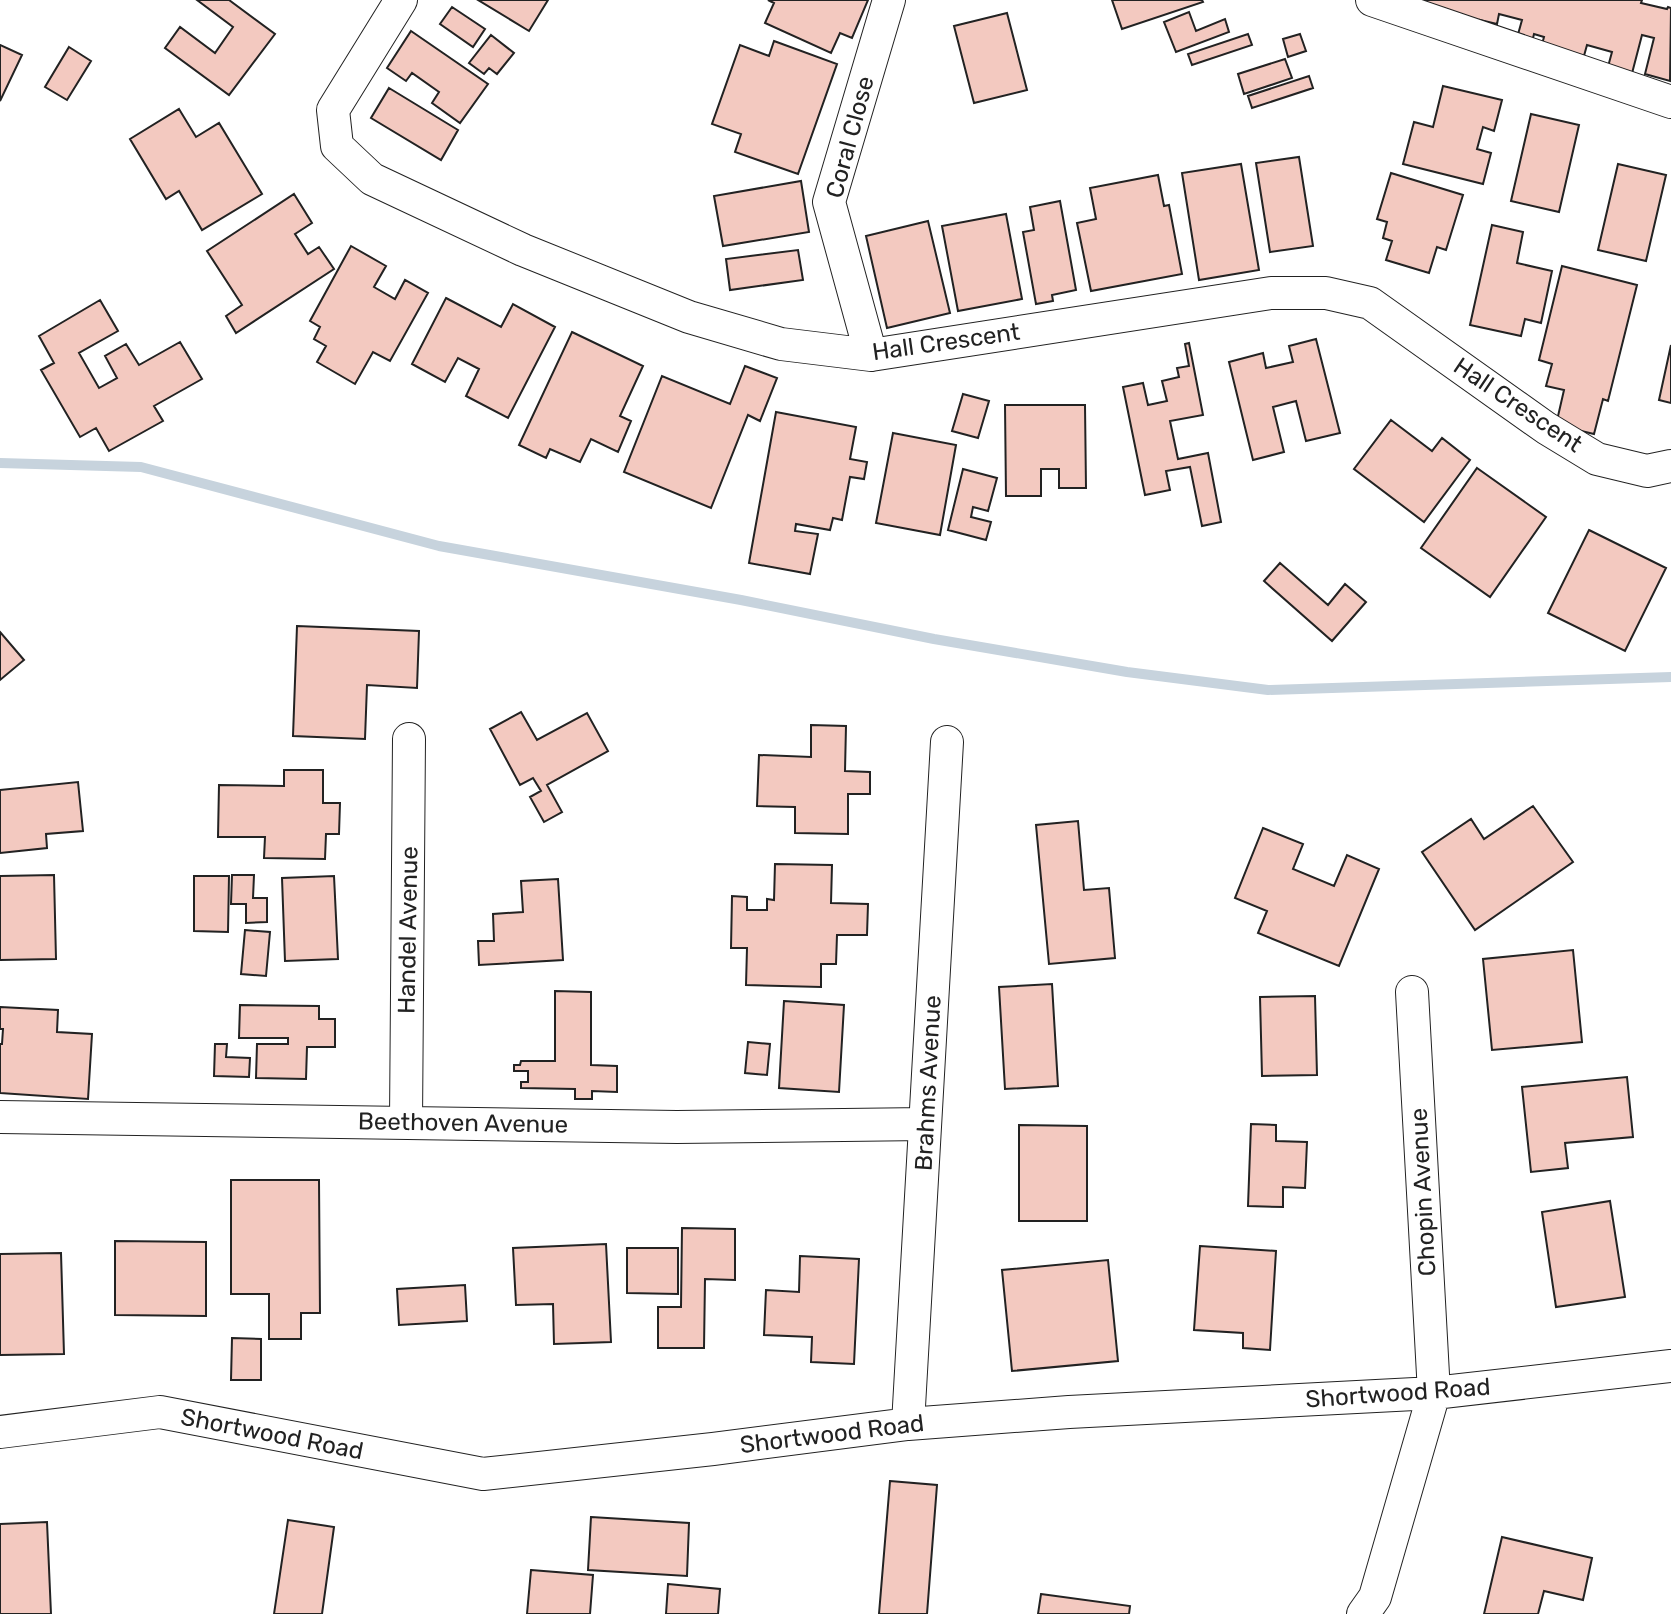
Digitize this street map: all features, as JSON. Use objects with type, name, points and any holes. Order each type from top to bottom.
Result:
[{"type":"street","name":"Hall Crescent","points":[[401,0],[332,110],[337,146],[372,179],[523,250],[689,317],[781,344],[871,355],[1271,293],[1326,293],[1370,303],[1546,428],[1597,459],[1647,471],[1671,466]]},
{"type":"street","name":"Coral Close","points":[[871,355],[829,202],[890,0]]},
{"type":"street","points":[[1372,0],[1671,102]]},
{"type":"street","name":"Handel Avenue","points":[[406,1121],[409,739]]},
{"type":"street","name":"Brahms Avenue","points":[[908,1424],[947,742]]},
{"type":"street","name":"Chopin Avenue","points":[[1363,1614],[1375,1597],[1434,1393],[1412,992]]},
{"type":"street","name":"Beethoven Avenue","points":[[0,1117],[677,1127],[925,1125]]},
{"type":"street","name":"Shortwood Road","points":[[0,1432],[160,1412],[483,1474],[908,1424],[1069,1412],[1434,1393],[1671,1366]]},
{"type":"building","points":[[197,0],[229,0],[275,34],[229,95],[165,48],[180,27],[215,53],[233,27]]},
{"type":"building","points":[[478,0],[548,0],[529,31]]},
{"type":"building","points":[[768,0],[868,0],[852,38],[840,33],[831,53],[765,23],[774,3]]},
{"type":"building","points":[[1112,0],[1202,0],[1203,2],[1122,29]]},
{"type":"building","points":[[1406,0],[1642,0],[1641,3],[1667,9],[1668,7],[1671,8],[1670,81],[1645,74],[1654,38],[1642,35],[1630,81],[1606,74],[1612,52],[1587,45],[1582,63],[1540,52],[1544,37],[1534,34],[1532,42],[1517,38],[1522,20],[1499,14],[1497,24],[1480,20],[1479,25]]},
{"type":"building","points":[[452,7],[485,29],[473,47],[440,24]]},
{"type":"building","points":[[1189,12],[1196,31],[1225,19],[1229,32],[1176,52],[1164,22]]},
{"type":"building","points":[[1007,13],[1027,90],[974,103],[954,26]]},
{"type":"building","points":[[411,31],[488,84],[460,123],[432,103],[439,92],[412,73],[406,81],[387,68]]},
{"type":"building","points":[[1248,34],[1252,45],[1192,65],[1188,54]]},
{"type":"building","points":[[1300,34],[1306,51],[1288,57],[1283,39]]},
{"type":"building","points":[[491,35],[514,53],[497,74],[489,68],[484,74],[469,63]]},
{"type":"building","points":[[774,41],[837,64],[798,174],[735,152],[741,134],[712,124],[740,45],[769,56]]},
{"type":"building","points":[[0,45],[22,55],[0,101]]},
{"type":"building","points":[[69,47],[91,61],[67,100],[45,87]]},
{"type":"building","points":[[1285,59],[1292,78],[1244,94],[1238,74]]},
{"type":"building","points":[[1309,76],[1313,88],[1252,108],[1248,96]]},
{"type":"building","points":[[1443,86],[1502,100],[1494,131],[1483,127],[1477,149],[1491,153],[1483,184],[1403,164],[1414,122],[1433,127]]},
{"type":"building","points":[[389,88],[458,130],[441,160],[371,118]]},
{"type":"building","points":[[179,109],[196,137],[219,123],[262,194],[202,230],[179,191],[166,199],[130,139]]},
{"type":"building","points":[[1531,114],[1579,125],[1559,212],[1511,201]]},
{"type":"building","points":[[1299,157],[1313,246],[1270,252],[1256,163]]},
{"type":"building","points":[[1241,164],[1259,270],[1199,280],[1182,173]]},
{"type":"building","points":[[1618,164],[1666,175],[1646,261],[1598,250]]},
{"type":"building","points":[[1391,173],[1463,195],[1446,250],[1437,247],[1429,273],[1386,260],[1392,241],[1383,238],[1387,222],[1377,219]]},
{"type":"building","points":[[1158,175],[1164,206],[1169,205],[1182,274],[1091,291],[1077,223],[1096,219],[1090,188]]},
{"type":"building","points":[[801,181],[809,232],[723,246],[714,196]]},
{"type":"building","points":[[294,194],[312,223],[295,234],[308,254],[319,247],[334,269],[236,333],[226,316],[242,305],[207,251]]},
{"type":"building","points":[[1060,201],[1076,290],[1052,295],[1053,301],[1036,304],[1023,232],[1034,230],[1030,207]]},
{"type":"building","points":[[1006,214],[1022,299],[958,311],[942,226]]},
{"type":"building","points":[[928,221],[950,313],[887,328],[866,236]]},
{"type":"building","points":[[1492,225],[1523,232],[1517,263],[1552,271],[1541,323],[1525,319],[1521,336],[1470,325]]},
{"type":"building","points":[[351,246],[386,266],[374,287],[395,299],[405,280],[428,293],[390,361],[373,352],[355,384],[317,362],[326,346],[314,339],[320,327],[310,321]]},
{"type":"building","points":[[798,250],[803,280],[730,290],[726,259]]},
{"type":"building","points":[[1562,266],[1637,285],[1608,401],[1603,399],[1594,434],[1556,425],[1564,390],[1546,386],[1552,364],[1539,360]]},
{"type":"building","points":[[446,298],[501,327],[513,304],[555,327],[508,418],[466,396],[479,369],[458,358],[445,382],[412,364]]},
{"type":"building","points":[[100,300],[118,331],[79,353],[99,388],[117,378],[105,356],[126,344],[139,365],[180,342],[202,379],[154,406],[163,421],[109,451],[96,428],[80,437],[41,370],[54,363],[39,336]]},
{"type":"building","points":[[572,332],[643,366],[620,416],[631,421],[618,452],[591,439],[580,462],[550,449],[546,458],[519,445]]},
{"type":"building","points":[[1316,339],[1340,433],[1306,441],[1296,401],[1273,407],[1284,452],[1253,460],[1229,362],[1263,353],[1266,368],[1293,362],[1289,346]]},
{"type":"building","points":[[1189,343],[1203,415],[1170,421],[1178,459],[1208,453],[1221,522],[1202,526],[1190,467],[1166,471],[1170,490],[1145,495],[1123,387],[1143,383],[1148,405],[1167,401],[1162,381],[1179,377],[1177,368],[1189,366],[1185,344]]},
{"type":"building","points":[[1671,345],[1671,403],[1659,400]]},
{"type":"building","points":[[745,366],[777,378],[760,421],[748,415],[711,508],[624,472],[662,376],[730,404]]},
{"type":"building","points":[[963,394],[989,401],[978,438],[952,431]]},
{"type":"building","points":[[1005,405],[1085,405],[1086,488],[1059,488],[1059,469],[1041,469],[1041,496],[1006,496]]},
{"type":"building","points":[[776,412],[856,427],[850,459],[867,462],[864,479],[850,477],[842,520],[833,518],[830,530],[796,524],[795,531],[818,534],[810,574],[749,563]]},
{"type":"building","points":[[1391,420],[1432,451],[1442,438],[1470,460],[1424,522],[1354,469]]},
{"type":"building","points":[[893,433],[956,445],[940,535],[876,523]]},
{"type":"building","points":[[1477,468],[1546,517],[1490,597],[1421,548]]},
{"type":"building","points":[[963,469],[997,478],[988,511],[973,507],[971,517],[991,522],[986,540],[948,530]]},
{"type":"building","points":[[1589,530],[1666,568],[1625,651],[1548,613]]},
{"type":"building","points":[[1280,563],[1328,605],[1345,584],[1366,602],[1332,641],[1264,581]]},
{"type":"building","points":[[297,626],[419,631],[417,688],[367,685],[365,739],[293,736]]},
{"type":"building","points":[[0,632],[24,660],[0,680]]},
{"type":"building","points":[[521,712],[537,740],[587,713],[608,751],[547,785],[562,812],[544,822],[530,797],[541,791],[533,778],[520,785],[490,729]]},
{"type":"building","points":[[811,725],[846,726],[845,771],[870,772],[870,794],[848,794],[848,834],[795,833],[795,807],[757,806],[759,755],[811,757]]},
{"type":"building","points":[[284,770],[323,770],[323,803],[340,803],[339,834],[326,834],[325,859],[264,858],[265,837],[218,837],[219,785],[284,786]]},
{"type":"building","points":[[78,782],[83,831],[46,834],[47,848],[0,853],[0,790]]},
{"type":"building","points":[[1533,806],[1573,862],[1475,930],[1422,852],[1471,819],[1484,839]]},
{"type":"building","points":[[1078,821],[1084,890],[1109,888],[1115,958],[1049,964],[1036,825]]},
{"type":"building","points":[[1263,828],[1303,844],[1293,869],[1334,886],[1347,855],[1379,869],[1339,966],[1258,933],[1267,911],[1235,898]]},
{"type":"building","points":[[775,864],[832,865],[831,903],[868,904],[867,935],[837,935],[836,964],[821,964],[821,987],[746,985],[747,948],[731,948],[732,896],[747,897],[747,910],[767,910],[767,899],[774,900]]},
{"type":"building","points":[[54,875],[56,959],[0,960],[0,876]]},
{"type":"building","points":[[232,875],[254,875],[253,898],[267,898],[267,922],[246,923],[246,904],[231,904]]},
{"type":"building","points":[[194,876],[229,876],[228,932],[194,931]]},
{"type":"building","points":[[334,876],[338,959],[285,961],[282,878]]},
{"type":"building","points":[[558,879],[563,960],[479,965],[478,941],[494,941],[493,914],[523,912],[521,881]]},
{"type":"building","points":[[245,930],[270,932],[266,976],[241,974]]},
{"type":"building","points":[[1573,950],[1582,1042],[1492,1050],[1483,959]]},
{"type":"building","points":[[1052,984],[1058,1086],[1005,1089],[999,987]]},
{"type":"building","points":[[555,991],[591,992],[591,1065],[617,1066],[617,1092],[592,1091],[592,1099],[575,1099],[575,1089],[521,1088],[521,1082],[528,1082],[528,1071],[514,1071],[514,1065],[520,1065],[521,1061],[555,1061]]},
{"type":"building","points":[[1315,996],[1317,1075],[1262,1076],[1260,997]]},
{"type":"building","points":[[784,1001],[844,1005],[839,1092],[779,1088]]},
{"type":"building","points":[[240,1005],[319,1006],[319,1019],[335,1019],[335,1047],[307,1047],[306,1079],[256,1078],[257,1044],[288,1044],[288,1038],[239,1038]]},
{"type":"building","points":[[0,1007],[58,1010],[57,1032],[92,1034],[88,1099],[0,1093],[0,1044],[3,1029],[0,1029]]},
{"type":"building","points":[[748,1042],[770,1044],[767,1075],[745,1073]]},
{"type":"building","points":[[215,1044],[227,1044],[226,1057],[250,1058],[249,1077],[214,1076]]},
{"type":"building","points":[[1627,1077],[1633,1137],[1565,1143],[1568,1168],[1531,1172],[1522,1087]]},
{"type":"building","points":[[1251,1124],[1276,1125],[1276,1141],[1307,1142],[1305,1188],[1283,1187],[1283,1207],[1248,1206]]},
{"type":"building","points":[[1019,1125],[1087,1126],[1087,1221],[1019,1221]]},
{"type":"building","points":[[231,1180],[319,1180],[320,1313],[301,1313],[301,1339],[269,1339],[269,1294],[231,1294]]},
{"type":"building","points":[[1610,1201],[1625,1297],[1556,1307],[1542,1212]]},
{"type":"building","points":[[682,1228],[735,1229],[735,1280],[705,1279],[704,1348],[658,1348],[658,1307],[681,1307]]},
{"type":"building","points":[[115,1241],[206,1242],[206,1316],[115,1315]]},
{"type":"building","points":[[606,1244],[611,1342],[554,1344],[553,1304],[516,1305],[513,1248]]},
{"type":"building","points":[[1200,1246],[1276,1251],[1270,1350],[1243,1348],[1243,1333],[1194,1330]]},
{"type":"building","points":[[627,1248],[678,1248],[678,1294],[627,1293]]},
{"type":"building","points":[[61,1253],[64,1354],[0,1355],[0,1254]]},
{"type":"building","points":[[800,1256],[859,1259],[854,1364],[811,1362],[812,1337],[764,1335],[766,1290],[799,1292]]},
{"type":"building","points":[[1108,1260],[1118,1361],[1012,1371],[1002,1270]]},
{"type":"building","points":[[465,1285],[467,1321],[399,1325],[397,1289]]},
{"type":"building","points":[[232,1338],[261,1339],[261,1380],[231,1380]]},
{"type":"building","points":[[890,1481],[937,1485],[927,1614],[879,1614]]},
{"type":"building","points":[[591,1517],[689,1523],[687,1576],[588,1570]]},
{"type":"building","points":[[288,1520],[334,1527],[322,1614],[274,1614]]},
{"type":"building","points":[[47,1522],[51,1614],[0,1614],[0,1524]]},
{"type":"building","points":[[1502,1537],[1592,1558],[1583,1600],[1544,1591],[1538,1614],[1484,1614]]},
{"type":"building","points":[[531,1570],[593,1575],[590,1614],[527,1614]]},
{"type":"building","points":[[668,1584],[720,1589],[718,1614],[666,1614]]},
{"type":"building","points":[[1041,1594],[1130,1606],[1129,1614],[1038,1614]]},
{"type":"waterway","points":[[0,463],[141,467],[439,546],[741,600],[934,639],[1127,672],[1268,690],[1671,677]]}]
